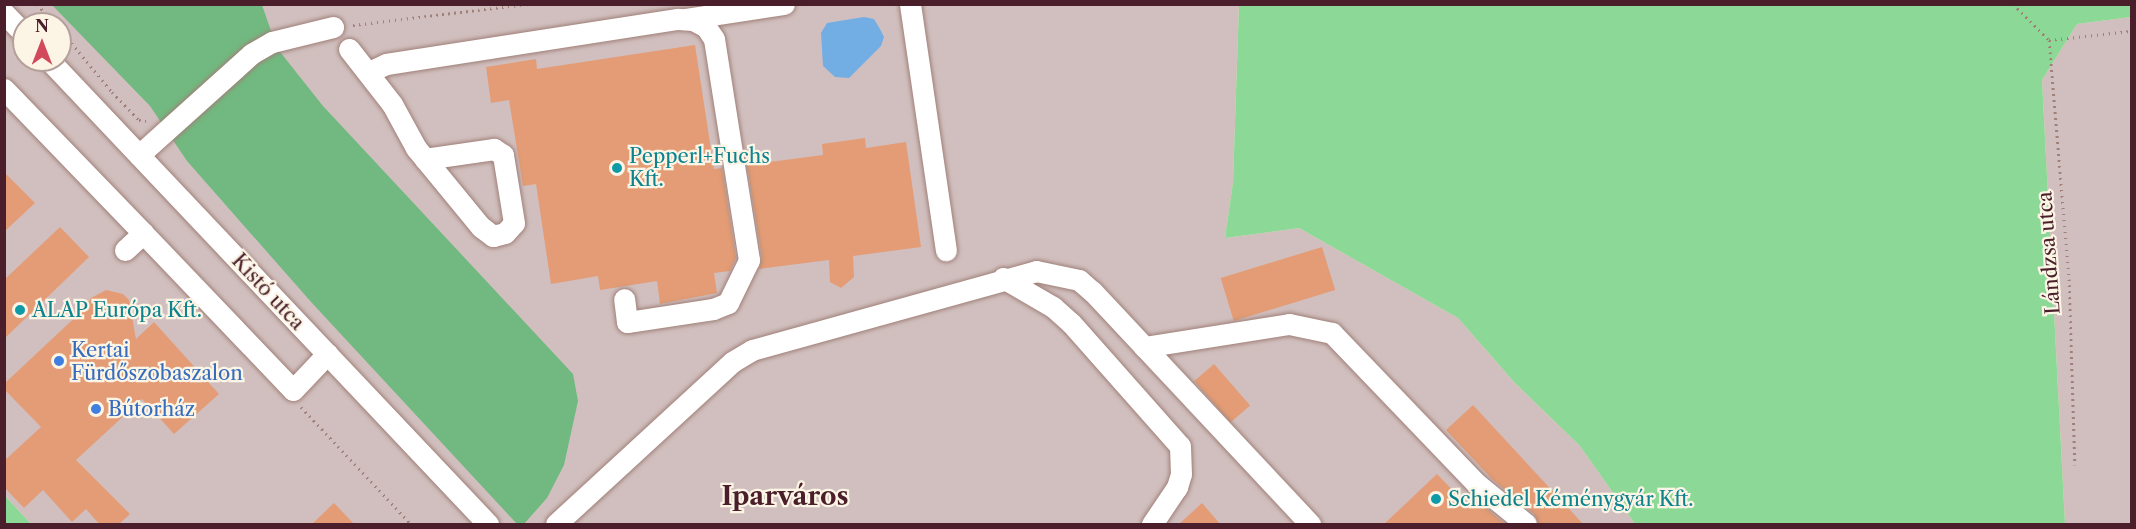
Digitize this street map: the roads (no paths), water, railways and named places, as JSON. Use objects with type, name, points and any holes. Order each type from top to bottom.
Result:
[{"type":"street","points":[[369,72],[386,64],[784,4]]},
{"type":"street","points":[[910,4],[946,250]]},
{"type":"street","points":[[624,299],[627,322],[713,309],[728,303],[749,260],[714,39],[706,27],[693,20],[678,20]]},
{"type":"street","points":[[139,155],[251,54],[272,42],[333,27]]},
{"type":"street","points":[[349,49],[369,72],[425,159],[481,227],[493,236],[505,233],[514,223],[503,155],[494,150],[425,159]]},
{"type":"street","name":"Kistó utca","points":[[60,72],[488,525]]},
{"type":"street","points":[[4,89],[293,390],[327,354]]},
{"type":"street","points":[[125,250],[142,233]]},
{"type":"street","points":[[556,525],[732,362],[752,350],[1004,278],[1036,271],[1079,280],[1310,525]]},
{"type":"street","points":[[1004,278],[1065,318],[1172,433],[1180,446],[1181,474],[1152,525]]},
{"type":"street","points":[[1144,347],[1289,324],[1332,333],[1477,484],[1526,525]]},
{"type":"water","points":[[864,17],[874,19],[880,29],[884,37],[881,46],[849,78],[835,77],[823,66],[821,33],[827,23]]},
{"type":"place","name":"Pepperl+Fuchs Kft.","points":[[617,168]]},
{"type":"place","name":"ALAP Európa Kft.","points":[[20,310]]},
{"type":"place","name":"Kertai Fürdőszobaszalon","points":[[59,361]]},
{"type":"place","name":"Bútorház","points":[[96,409]]},
{"type":"place","name":"Schiedel Kéménygyár Kft.","points":[[1436,499]]},
{"type":"district","name":"Iparváros","points":[[785,497]]}]
